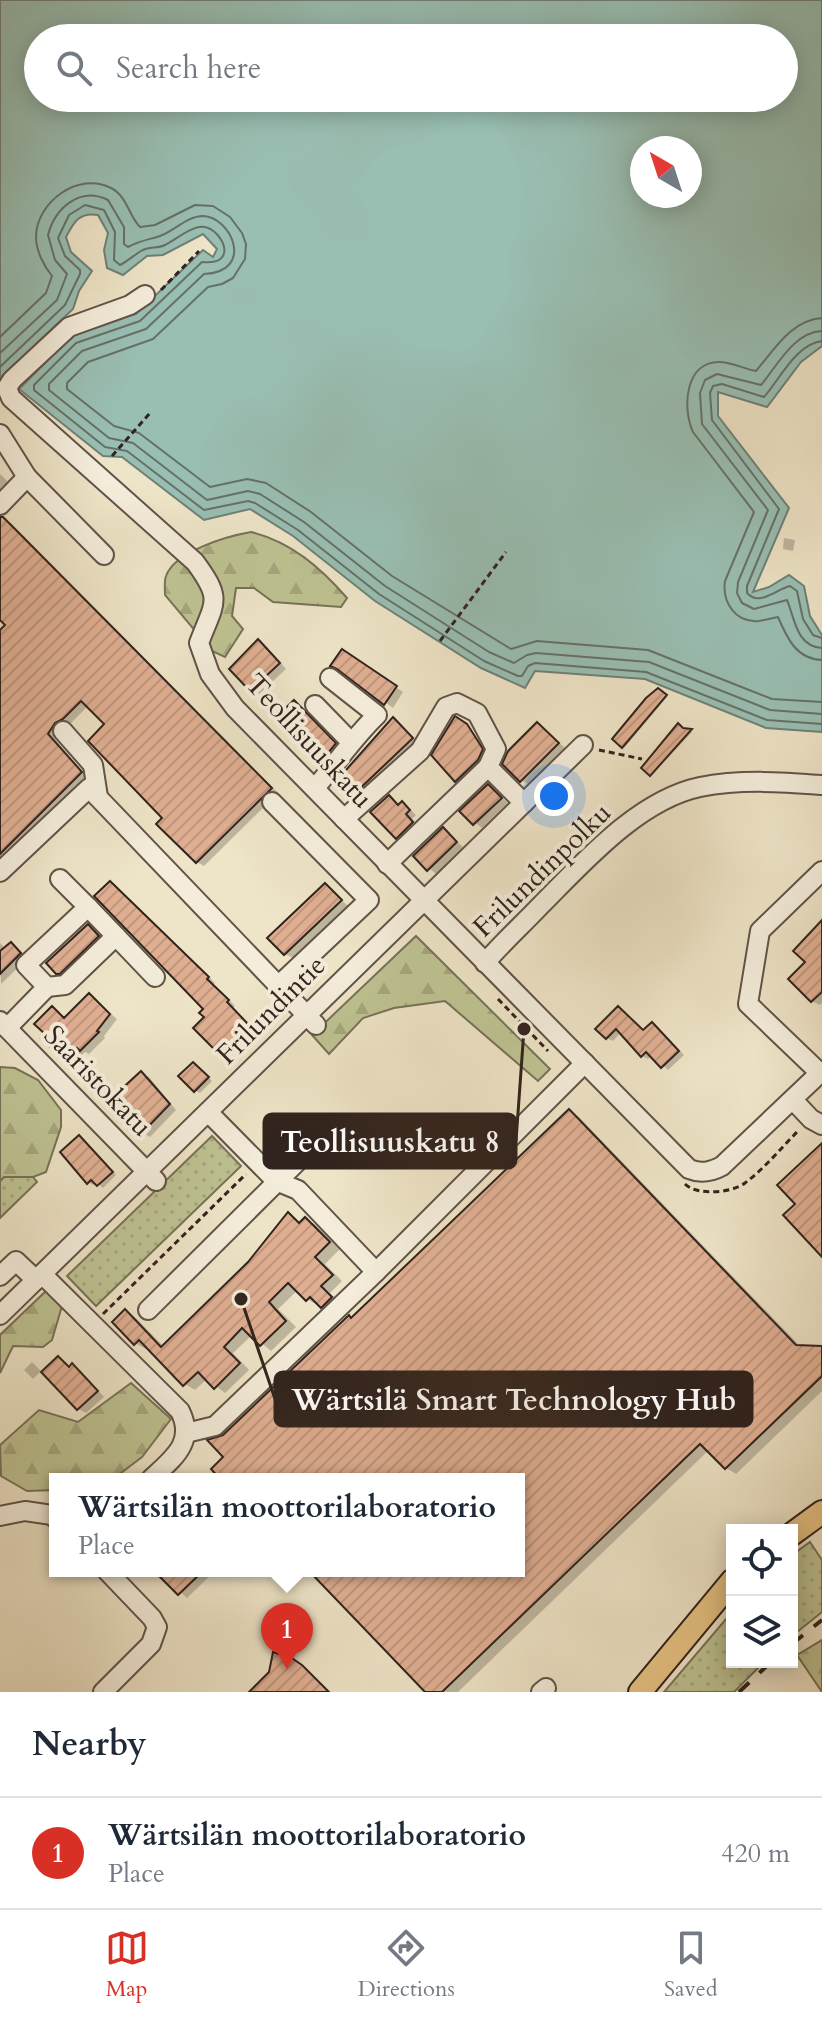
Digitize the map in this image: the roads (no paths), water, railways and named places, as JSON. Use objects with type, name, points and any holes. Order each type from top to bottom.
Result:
[{"type":"main road","points":[[798,1530],[822,1512]]},
{"type":"main road","points":[[640,1692],[726,1588]]},
{"type":"street","name":"Teollisuuskatu","points":[[145,295],[130,305],[69,327],[7,388],[11,398],[195,562],[214,587],[215,602],[199,643],[210,674],[235,708],[485,963],[580,1068],[684,1173],[698,1173],[722,1166],[793,1100]]},
{"type":"street","points":[[0,434],[27,477],[104,555]]},
{"type":"street","points":[[0,505],[27,477]]},
{"type":"street","points":[[315,788],[344,755],[350,741],[377,715],[330,678]]},
{"type":"street","points":[[344,819],[420,751],[446,707],[457,703],[477,713],[496,749],[488,767],[387,864]]},
{"type":"street","points":[[315,705],[350,741]]},
{"type":"street","points":[[63,731],[93,765],[98,797]]},
{"type":"street","name":"Frilundintie","points":[[0,1315],[152,1176],[208,1112],[311,1020],[422,900],[583,745]]},
{"type":"street","points":[[488,767],[524,803]]},
{"type":"street","name":"Frilundinpolku","points":[[485,963],[604,844],[631,821],[667,799],[698,788],[753,781],[822,785]]},
{"type":"street","points":[[0,872],[89,788],[311,1020]]},
{"type":"street","points":[[272,802],[369,900],[279,985]]},
{"type":"street","points":[[816,1122],[793,1100],[821,1072],[748,1004],[760,931],[822,871]]},
{"type":"street","points":[[60,879],[155,977]]},
{"type":"street","points":[[47,987],[26,965],[88,907]]},
{"type":"street","points":[[4,1024],[47,987],[65,985],[116,936]]},
{"type":"street","name":"Saaristokatu","points":[[4,1024],[152,1176]]},
{"type":"street","points":[[186,1433],[215,1426],[376,1272],[580,1068]]},
{"type":"street","points":[[208,1112],[276,1181],[298,1190],[376,1272]]},
{"type":"street","points":[[148,1310],[304,1155]]},
{"type":"street","points":[[0,1276],[16,1261],[39,1277],[180,1411],[186,1423],[186,1433],[174,1457],[157,1473]]},
{"type":"street","points":[[0,1516],[25,1511],[49,1515]]},
{"type":"street","points":[[103,1692],[151,1644],[157,1627],[113,1577]]},
{"type":"water","points":[[0,0],[822,0],[822,346],[801,362],[767,407],[718,392],[718,416],[789,508],[753,592],[789,575],[804,586],[810,616],[822,635],[822,732],[766,728],[645,679],[535,671],[525,688],[481,668],[375,601],[293,536],[250,509],[204,520],[122,457],[103,456],[19,389],[72,336],[136,314],[203,250],[213,257],[217,249],[203,234],[163,255],[147,256],[123,275],[107,268],[104,250],[108,233],[98,215],[86,215],[78,219],[66,237],[71,252],[92,271],[79,291],[73,309],[0,378]]},
{"type":"railway","points":[[798,1639],[822,1620]]},
{"type":"railway","points":[[739,1692],[765,1668]]},
{"type":"place","name":"Teollisuuskatu 8","points":[[524,1029]]},
{"type":"place","name":"Wärtsilä Smart Technology Hub","points":[[241,1299]]},
{"type":"place","name":"Wärtsilän moottorilaboratorio","points":[[287,1669]]}]
